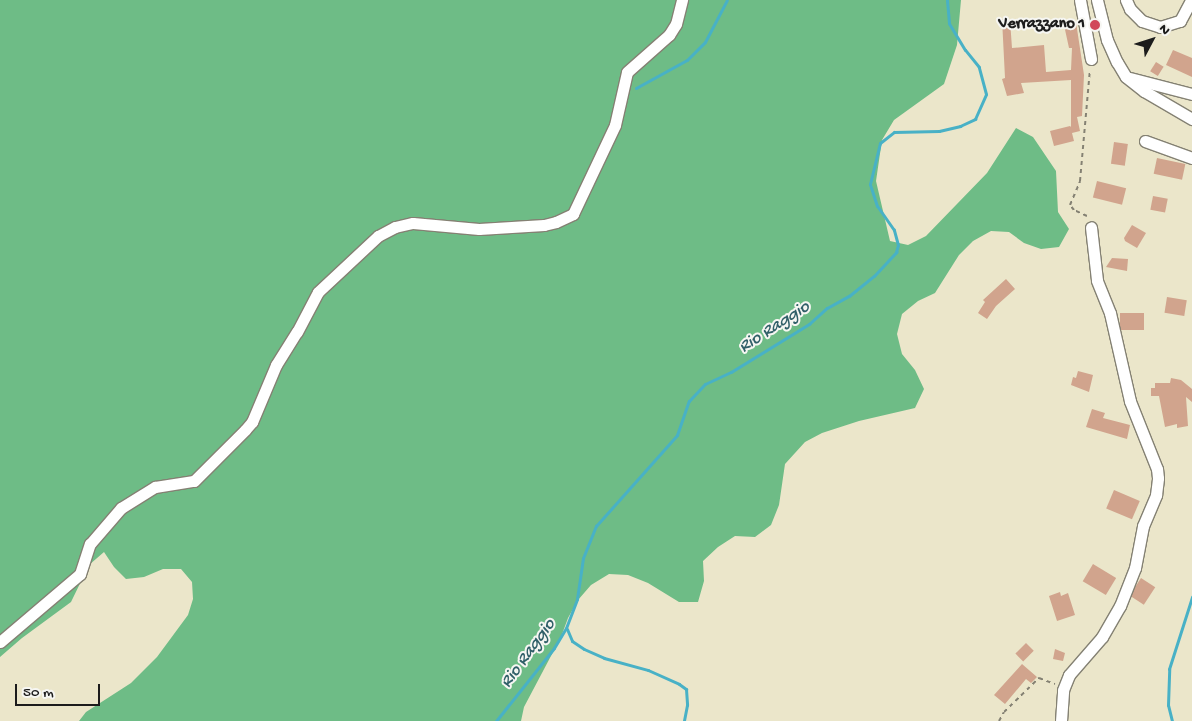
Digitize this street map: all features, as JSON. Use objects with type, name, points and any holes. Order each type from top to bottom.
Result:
[{"type":"street","points":[[0,642],[80,574],[90,544],[121,508],[155,487],[194,481],[245,430],[252,422],[276,365],[297,332],[318,292],[378,236],[395,227],[413,223],[479,230],[544,225],[573,214],[615,125],[627,72],[669,35],[676,24],[682,0]]},
{"type":"street","points":[[1080,0],[1091,58]]},
{"type":"street","points":[[1097,0],[1107,40],[1126,77],[1144,91],[1192,118]]},
{"type":"street","points":[[1126,0],[1130,9],[1142,21],[1160,27],[1180,21],[1191,0]]},
{"type":"street","points":[[1126,77],[1192,94]]},
{"type":"street","points":[[1145,141],[1192,158]]},
{"type":"street","points":[[1061,721],[1064,686],[1069,675],[1102,637],[1120,606],[1135,568],[1143,526],[1156,495],[1158,478],[1157,469],[1130,402],[1110,313],[1097,280],[1091,227]]},
{"type":"path","points":[[1091,58],[1080,181],[1070,205],[1074,210],[1086,215],[1091,220],[1091,227]]},
{"type":"path","points":[[999,721],[1004,712],[1039,678],[1064,686]]},
{"type":"green space","points":[[0,0],[961,0],[957,45],[944,84],[894,120],[882,140],[876,181],[890,241],[908,245],[926,236],[987,173],[1016,128],[1033,137],[1056,171],[1058,212],[1069,229],[1059,247],[1041,249],[1024,243],[1009,232],[991,231],[973,241],[959,255],[935,293],[918,301],[902,314],[897,334],[902,354],[915,370],[924,389],[915,408],[859,421],[822,433],[805,442],[785,464],[779,505],[771,525],[755,537],[735,536],[718,547],[703,561],[704,581],[698,602],[679,602],[648,583],[628,575],[609,574],[591,585],[578,600],[568,618],[561,637],[524,707],[521,721],[79,721],[86,712],[131,683],[157,657],[188,615],[193,599],[192,582],[181,569],[163,569],[144,577],[126,579],[114,567],[104,552],[89,565],[71,602],[22,638],[0,657]]},
{"type":"building","points":[[1002,19],[1010,20],[1012,48],[1044,45],[1046,72],[1071,70],[1072,48],[1069,48],[1064,25],[1076,22],[1084,75],[1082,116],[1077,117],[1080,131],[1072,133],[1074,141],[1054,146],[1050,131],[1071,127],[1071,80],[1021,83],[1024,93],[1007,96],[1002,79],[1005,78]]},
{"type":"building","points":[[1173,50],[1192,58],[1192,77],[1166,65]]},
{"type":"building","points":[[1156,62],[1164,67],[1158,76],[1150,71]]},
{"type":"building","points":[[1114,142],[1128,144],[1125,166],[1111,164]]},
{"type":"building","points":[[1157,158],[1185,164],[1182,180],[1154,174]]},
{"type":"building","points":[[1097,181],[1126,188],[1122,205],[1093,197]]},
{"type":"building","points":[[1153,196],[1168,199],[1165,213],[1150,210]]},
{"type":"building","points":[[1132,225],[1146,233],[1137,248],[1125,241],[1124,238]]},
{"type":"building","points":[[1112,258],[1128,259],[1127,271],[1106,267]]},
{"type":"building","points":[[1006,279],[1015,289],[996,306],[987,319],[978,313],[985,302],[983,300]]},
{"type":"building","points":[[1167,297],[1187,300],[1184,316],[1164,313]]},
{"type":"building","points":[[1120,313],[1144,313],[1144,330],[1120,330]]},
{"type":"building","points":[[1078,371],[1093,375],[1089,392],[1071,385],[1073,377],[1076,378]]},
{"type":"building","points":[[1171,378],[1181,380],[1192,389],[1192,402],[1186,397],[1188,426],[1177,428],[1177,424],[1165,427],[1159,396],[1151,396],[1151,388],[1155,388],[1155,383],[1170,383]]},
{"type":"building","points":[[1092,409],[1105,413],[1103,418],[1130,425],[1127,439],[1086,427]]},
{"type":"building","points":[[1114,490],[1140,501],[1132,519],[1106,508]]},
{"type":"building","points":[[1093,564],[1116,578],[1106,595],[1083,581]]},
{"type":"building","points":[[1141,578],[1155,587],[1144,605],[1130,596]]},
{"type":"building","points":[[1060,592],[1061,596],[1068,593],[1075,615],[1057,621],[1049,596]]},
{"type":"building","points":[[1026,643],[1034,651],[1023,661],[1015,654]]},
{"type":"building","points":[[1055,649],[1065,653],[1063,661],[1053,659]]},
{"type":"building","points":[[1022,664],[1037,677],[1031,683],[1026,679],[1005,704],[994,695]]},
{"type":"waterway","points":[[636,88],[687,60],[705,42],[727,0]]},
{"type":"waterway","name":"Rio Raggio","points":[[496,721],[554,648],[566,628],[577,599],[583,558],[596,526],[677,435],[689,401],[705,384],[731,372],[809,324],[827,308],[849,296],[874,276],[896,252],[898,245],[894,230],[877,206],[870,184],[880,143],[894,132],[939,131],[960,126],[975,119],[986,94],[979,67],[965,50],[949,23],[947,0]]},
{"type":"waterway","points":[[1172,721],[1168,705],[1169,669],[1192,597]]},
{"type":"waterway","points":[[567,629],[572,641],[584,649],[604,658],[648,670],[686,689],[687,705],[684,721]]},
{"type":"place","name":"Verrazzano 1","points":[[1095,25]]}]
